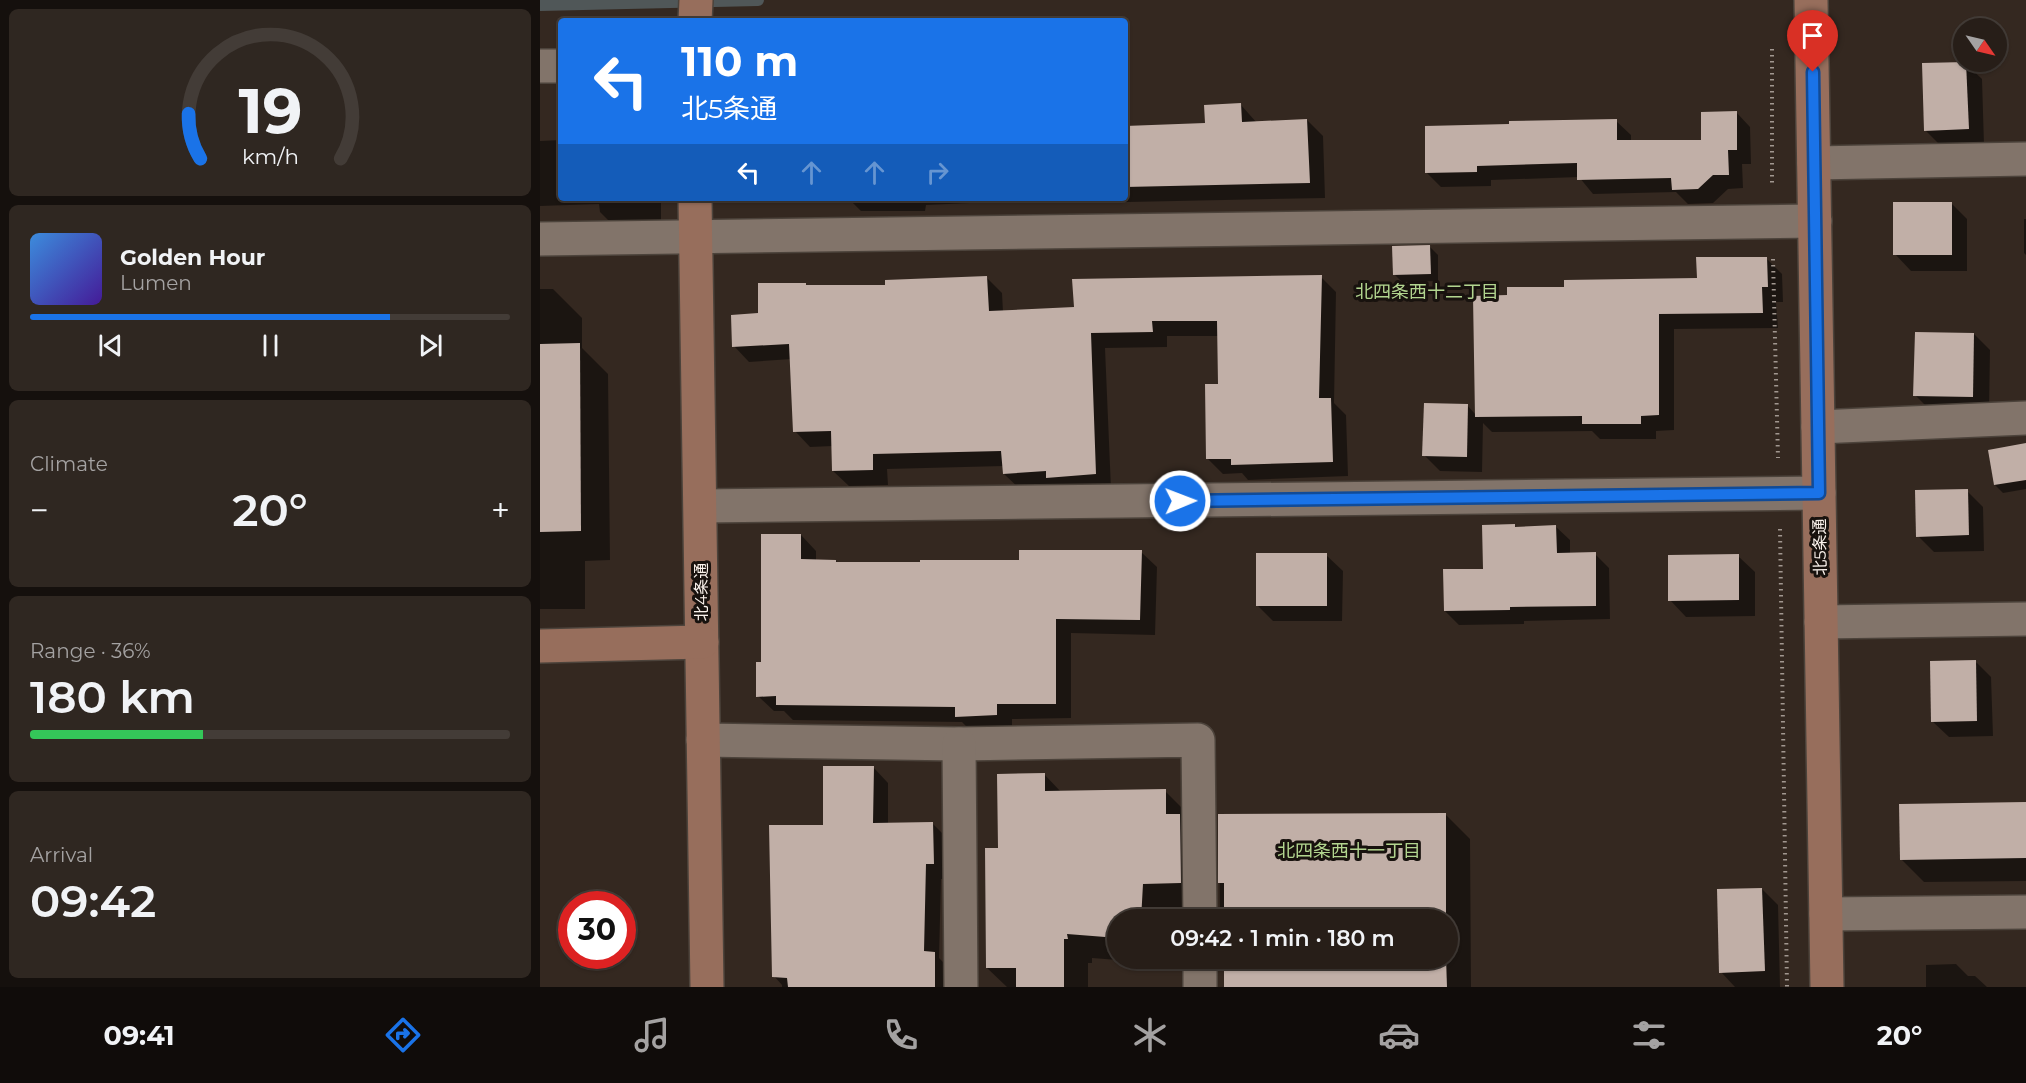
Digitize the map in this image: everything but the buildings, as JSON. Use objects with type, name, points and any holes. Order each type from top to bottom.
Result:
[{"type":"street","name":"北5条通","points":[[1811,2],[1827,987]]},
{"type":"street","points":[[540,66],[558,66]]},
{"type":"street","points":[[1814,163],[2026,159]]},
{"type":"street","name":"北4条通","points":[[695,201],[707,987]]},
{"type":"street","points":[[540,239],[1815,221]]},
{"type":"street","points":[[1818,427],[2026,418]]},
{"type":"street","points":[[701,506],[1819,493]]},
{"type":"street","points":[[1821,622],[2026,619]]},
{"type":"street","points":[[540,646],[702,642]]},
{"type":"street","points":[[703,740],[959,744],[1198,740],[1200,909]]},
{"type":"street","points":[[959,744],[961,987]]},
{"type":"street","points":[[1826,914],[2026,912]]},
{"type":"street","points":[[1200,969],[1200,987]]},
{"type":"waterway","points":[[540,5],[758,0]]},
{"type":"district","name":"北四条西十二丁目","points":[[1427,292]]},
{"type":"district","name":"北四条西十一丁目","points":[[1349,851]]},
{"type":"route","points":[[1180,501],[1819,493],[1813,72]]}]
